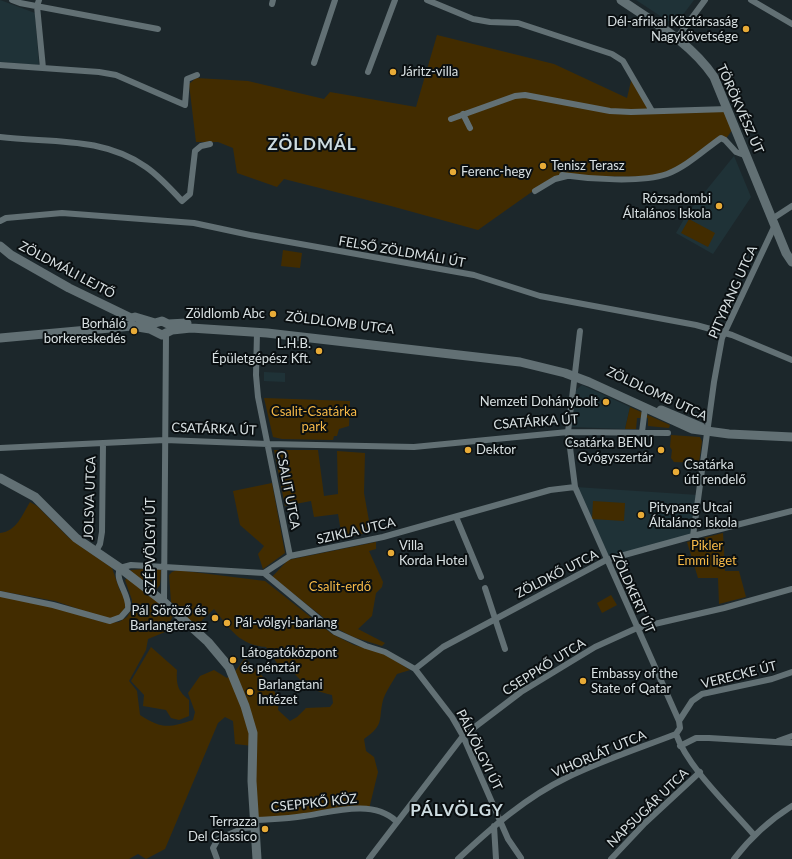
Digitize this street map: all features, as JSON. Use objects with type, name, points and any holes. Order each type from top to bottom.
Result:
[{"type":"street","points":[[12,0],[38,3],[158,29]]},
{"type":"street","points":[[314,63],[335,0]]},
{"type":"street","points":[[368,72],[395,0]]},
{"type":"street","points":[[427,0],[473,19],[490,22],[518,23],[612,54],[623,61],[652,111]]},
{"type":"street","name":"TÖRÖKVÉSZ ÚT","points":[[621,0],[689,46],[706,65],[714,77],[792,262]]},
{"type":"street","points":[[677,38],[705,0]]},
{"type":"street","points":[[751,0],[792,24]]},
{"type":"street","points":[[38,3],[42,68]]},
{"type":"street","points":[[0,65],[100,72],[116,75],[185,105],[187,80],[197,75]]},
{"type":"street","points":[[451,118],[525,94],[610,111],[631,112],[728,108]]},
{"type":"street","points":[[463,114],[470,128]]},
{"type":"street","points":[[0,137],[88,143],[122,153],[147,167],[182,201],[190,194],[195,151],[201,146],[210,144]]},
{"type":"street","points":[[535,191],[555,179],[565,176],[629,179],[667,174],[684,165],[721,138],[725,140],[736,152],[747,156]]},
{"type":"street","points":[[774,222],[792,206]]},
{"type":"street","name":"FELSŐ ZÖLDMÁLI ÚT","points":[[0,221],[6,218],[62,213],[194,222],[250,235],[474,275],[540,296],[696,325],[724,332],[792,360]]},
{"type":"street","name":"PITYPANG UTCA","points":[[693,536],[718,356],[724,332],[750,280],[774,222]]},
{"type":"street","name":"ZÖLDMÁLI LEJTŐ","points":[[0,246],[17,259],[129,320]]},
{"type":"street","points":[[0,338],[112,328],[135,317],[155,323],[162,321],[165,331],[150,328],[129,320]]},
{"type":"street","name":"ZÖLDLOMB UTCA","points":[[165,331],[191,328],[257,330],[520,362],[574,373],[632,399],[699,425],[707,431]]},
{"type":"street","name":"CSALIT UTCA","points":[[257,330],[256,375],[261,413],[290,556]]},
{"type":"street","name":"SZÉPVÖLGYI ÚT","points":[[165,331],[163,337],[165,345],[164,602],[208,642],[224,661],[233,674],[245,706],[253,733],[252,781],[257,859]]},
{"type":"street","name":"ZÖLDKERT ÚT","points":[[580,331],[568,432],[575,487],[606,560],[679,721]]},
{"type":"street","name":"ZÖLDLOMB UTCA","points":[[632,399],[645,408],[692,429],[707,431]]},
{"type":"street","points":[[642,432],[645,408]]},
{"type":"street","points":[[707,431],[729,434],[792,437]]},
{"type":"street","name":"CSATÁRKA ÚT","points":[[0,448],[165,440],[414,447],[568,432],[668,433]]},
{"type":"street","name":"JOLSVA UTCA","points":[[96,551],[100,544],[102,532],[103,444]]},
{"type":"street","points":[[0,478],[35,497],[76,538],[120,568],[164,602]]},
{"type":"street","name":"SZIKLA UTCA","points":[[264,573],[290,556],[383,538],[550,490],[575,487]]},
{"type":"street","name":"ZÖLDKŐ UTCA","points":[[415,668],[443,647],[606,560],[693,536],[792,512]]},
{"type":"street","points":[[456,517],[481,577]]},
{"type":"street","points":[[120,568],[131,565],[164,566],[264,573]]},
{"type":"street","points":[[0,594],[53,605],[103,620],[114,621],[124,615],[128,604],[118,576],[120,568]]},
{"type":"street","name":"PÁLVÖLGYI ÚT","points":[[264,573],[335,632],[366,646],[385,652],[415,668],[452,717],[463,736],[508,838],[521,858]]},
{"type":"street","points":[[484,588],[505,649]]},
{"type":"street","name":"CSEPPKŐ UTCA","points":[[369,859],[396,821],[463,736],[521,692],[595,647],[637,628],[684,616],[720,609],[792,589]]},
{"type":"street","name":"VERECKE ÚT","points":[[679,721],[692,701],[702,694],[772,679],[792,672]]},
{"type":"street","points":[[679,721],[680,728],[676,734],[680,746],[700,772],[754,835]]},
{"type":"street","name":"VIHORLÁT UTCA","points":[[458,859],[500,821],[567,777],[611,758],[676,734]]},
{"type":"street","points":[[774,742],[792,736]]},
{"type":"street","points":[[680,746],[696,738],[792,743]]},
{"type":"street","name":"NAPSUGÁR UTCA","points":[[611,859],[645,823],[700,772]]},
{"type":"street","points":[[734,859],[754,835],[773,818],[792,806]]},
{"type":"street","name":"CSEPPKŐ KÖZ","points":[[217,859],[213,848],[218,839],[255,823],[344,810],[369,809],[381,811],[391,816],[396,821]]},
{"type":"street","points":[[494,826],[496,859]]},
{"type":"shaded area","points":[[0,0],[35,13],[39,65],[0,62]]},
{"type":"shaded area","points":[[636,0],[694,0],[679,20],[674,23],[668,21]]},
{"type":"shaded area","name":"Rózsadombi Általános Iskola","points":[[734,156],[751,197],[713,254],[676,233],[687,214]]},
{"type":"shaded area","points":[[264,372],[285,373],[285,382],[264,381]]},
{"type":"shaded area","points":[[582,385],[630,407],[625,429],[572,427],[576,390]]},
{"type":"shaded area","name":"Pitypang Utcai Általános Iskola","points":[[575,487],[698,495],[693,536],[606,560]]},
{"type":"green space","points":[[437,35],[554,64],[627,98],[632,77],[652,111],[728,109],[735,126],[725,140],[721,139],[667,174],[648,177],[579,176],[550,179],[478,230],[284,179],[277,187],[237,173],[233,148],[218,142],[196,142],[189,84],[196,78],[248,81],[324,99],[330,92],[416,107]]},
{"type":"green space","points":[[689,219],[715,233],[708,247],[681,233]]},
{"type":"green space","points":[[283,250],[302,253],[300,268],[281,266]]},
{"type":"green space","name":"Csalit-Csatárka park","points":[[264,398],[350,401],[349,426],[339,429],[337,436],[334,436],[333,440],[282,439],[273,437]]},
{"type":"green space","points":[[630,407],[670,425],[669,428],[648,426],[648,418],[637,418],[636,429],[625,429]]},
{"type":"green space","points":[[671,435],[700,437],[702,441],[699,463],[674,462],[671,458]]},
{"type":"green space","points":[[274,450],[318,450],[324,496],[338,494],[337,451],[365,453],[364,493],[371,532],[342,538],[338,514],[314,517],[311,501],[285,506]]},
{"type":"green space","points":[[272,483],[285,553],[263,569],[258,554],[264,546],[240,525],[233,491]]},
{"type":"green space","points":[[593,501],[625,503],[624,521],[592,519]]},
{"type":"green space","points":[[30,502],[37,506],[69,538],[112,568],[120,591],[126,595],[126,604],[123,612],[113,618],[108,619],[55,601],[0,591],[0,533],[6,532],[15,526]]},
{"type":"green space","name":"Pikler Emmi liget","points":[[723,533],[725,571],[739,571],[746,597],[719,604],[718,578],[698,578],[687,542]]},
{"type":"green space","name":"Csalit-erdő","points":[[376,542],[376,549],[369,551],[383,582],[382,587],[376,593],[372,616],[358,629],[385,643],[382,646],[353,637],[338,629],[272,577],[288,560]]},
{"type":"green space","points":[[159,568],[161,570],[160,585],[156,590],[151,590],[130,570]]},
{"type":"green space","points":[[177,570],[265,581],[332,634],[354,645],[383,653],[410,670],[397,674],[387,690],[383,700],[380,722],[378,726],[364,739],[366,751],[374,757],[378,772],[369,809],[254,820],[253,746],[235,744],[233,721],[225,717],[218,723],[165,849],[146,859],[138,854],[129,859],[0,859],[0,596],[39,603],[106,623],[119,622],[127,617],[132,609],[132,600],[125,580],[128,577],[175,612],[165,632],[148,639],[146,650],[129,681],[137,691],[140,715],[160,725],[171,726],[193,720],[195,712],[188,693],[200,676],[214,670],[227,678],[233,674],[245,658],[267,681],[279,698],[278,710],[290,721],[297,717],[306,708],[330,707],[333,703],[332,695],[318,691],[307,685],[289,666],[281,669],[266,647],[249,643],[236,635],[214,609],[196,626],[171,602],[169,575]]},
{"type":"green space","points":[[611,595],[617,605],[602,613],[597,603]]},
{"type":"green space","points":[[151,647],[177,670],[178,687],[182,694],[189,700],[189,716],[179,720],[171,718],[166,710],[143,706],[144,695],[131,681]]},
{"type":"place","name":"Dél-afrikai Köztársaság Nagykövetsége","points":[[746,29]]},
{"type":"place","name":"Járitz-villa","points":[[393,72]]},
{"type":"place","name":"Tenisz Terasz","points":[[543,166]]},
{"type":"place","name":"Ferenc-hegy","points":[[453,172]]},
{"type":"place","name":"Rózsadombi Általános Iskola","points":[[719,206]]},
{"type":"place","name":"Zöldlomb Abc","points":[[273,314]]},
{"type":"place","name":"Borháló borkereskedés","points":[[134,331]]},
{"type":"place","name":"L.H.B. Épületgépész Kft.","points":[[319,351]]},
{"type":"place","name":"Nemzeti Dohánybolt","points":[[606,402]]},
{"type":"place","name":"Dektor","points":[[468,450]]},
{"type":"place","name":"Csatárka BENU Gyógyszertár","points":[[661,450]]},
{"type":"place","name":"Csatárka úti rendelő","points":[[676,472]]},
{"type":"place","name":"Pitypang Utcai Általános Iskola","points":[[641,515]]},
{"type":"place","name":"Villa Korda Hotel","points":[[391,553]]},
{"type":"place","name":"Pál Söröző és Barlangterasz","points":[[215,618]]},
{"type":"place","name":"Pál-völgyi-barlang","points":[[227,623]]},
{"type":"place","name":"Látogatóközpont és pénztár","points":[[233,660]]},
{"type":"place","name":"Embassy of the State of Qatar","points":[[583,681]]},
{"type":"place","name":"Barlangtani Intézet","points":[[250,692]]},
{"type":"place","name":"Terrazza Del Classico","points":[[265,829]]},
{"type":"district","name":"ZÖLDMÁL","points":[[312,145]]},
{"type":"district","name":"PÁLVÖLGY","points":[[457,811]]}]
